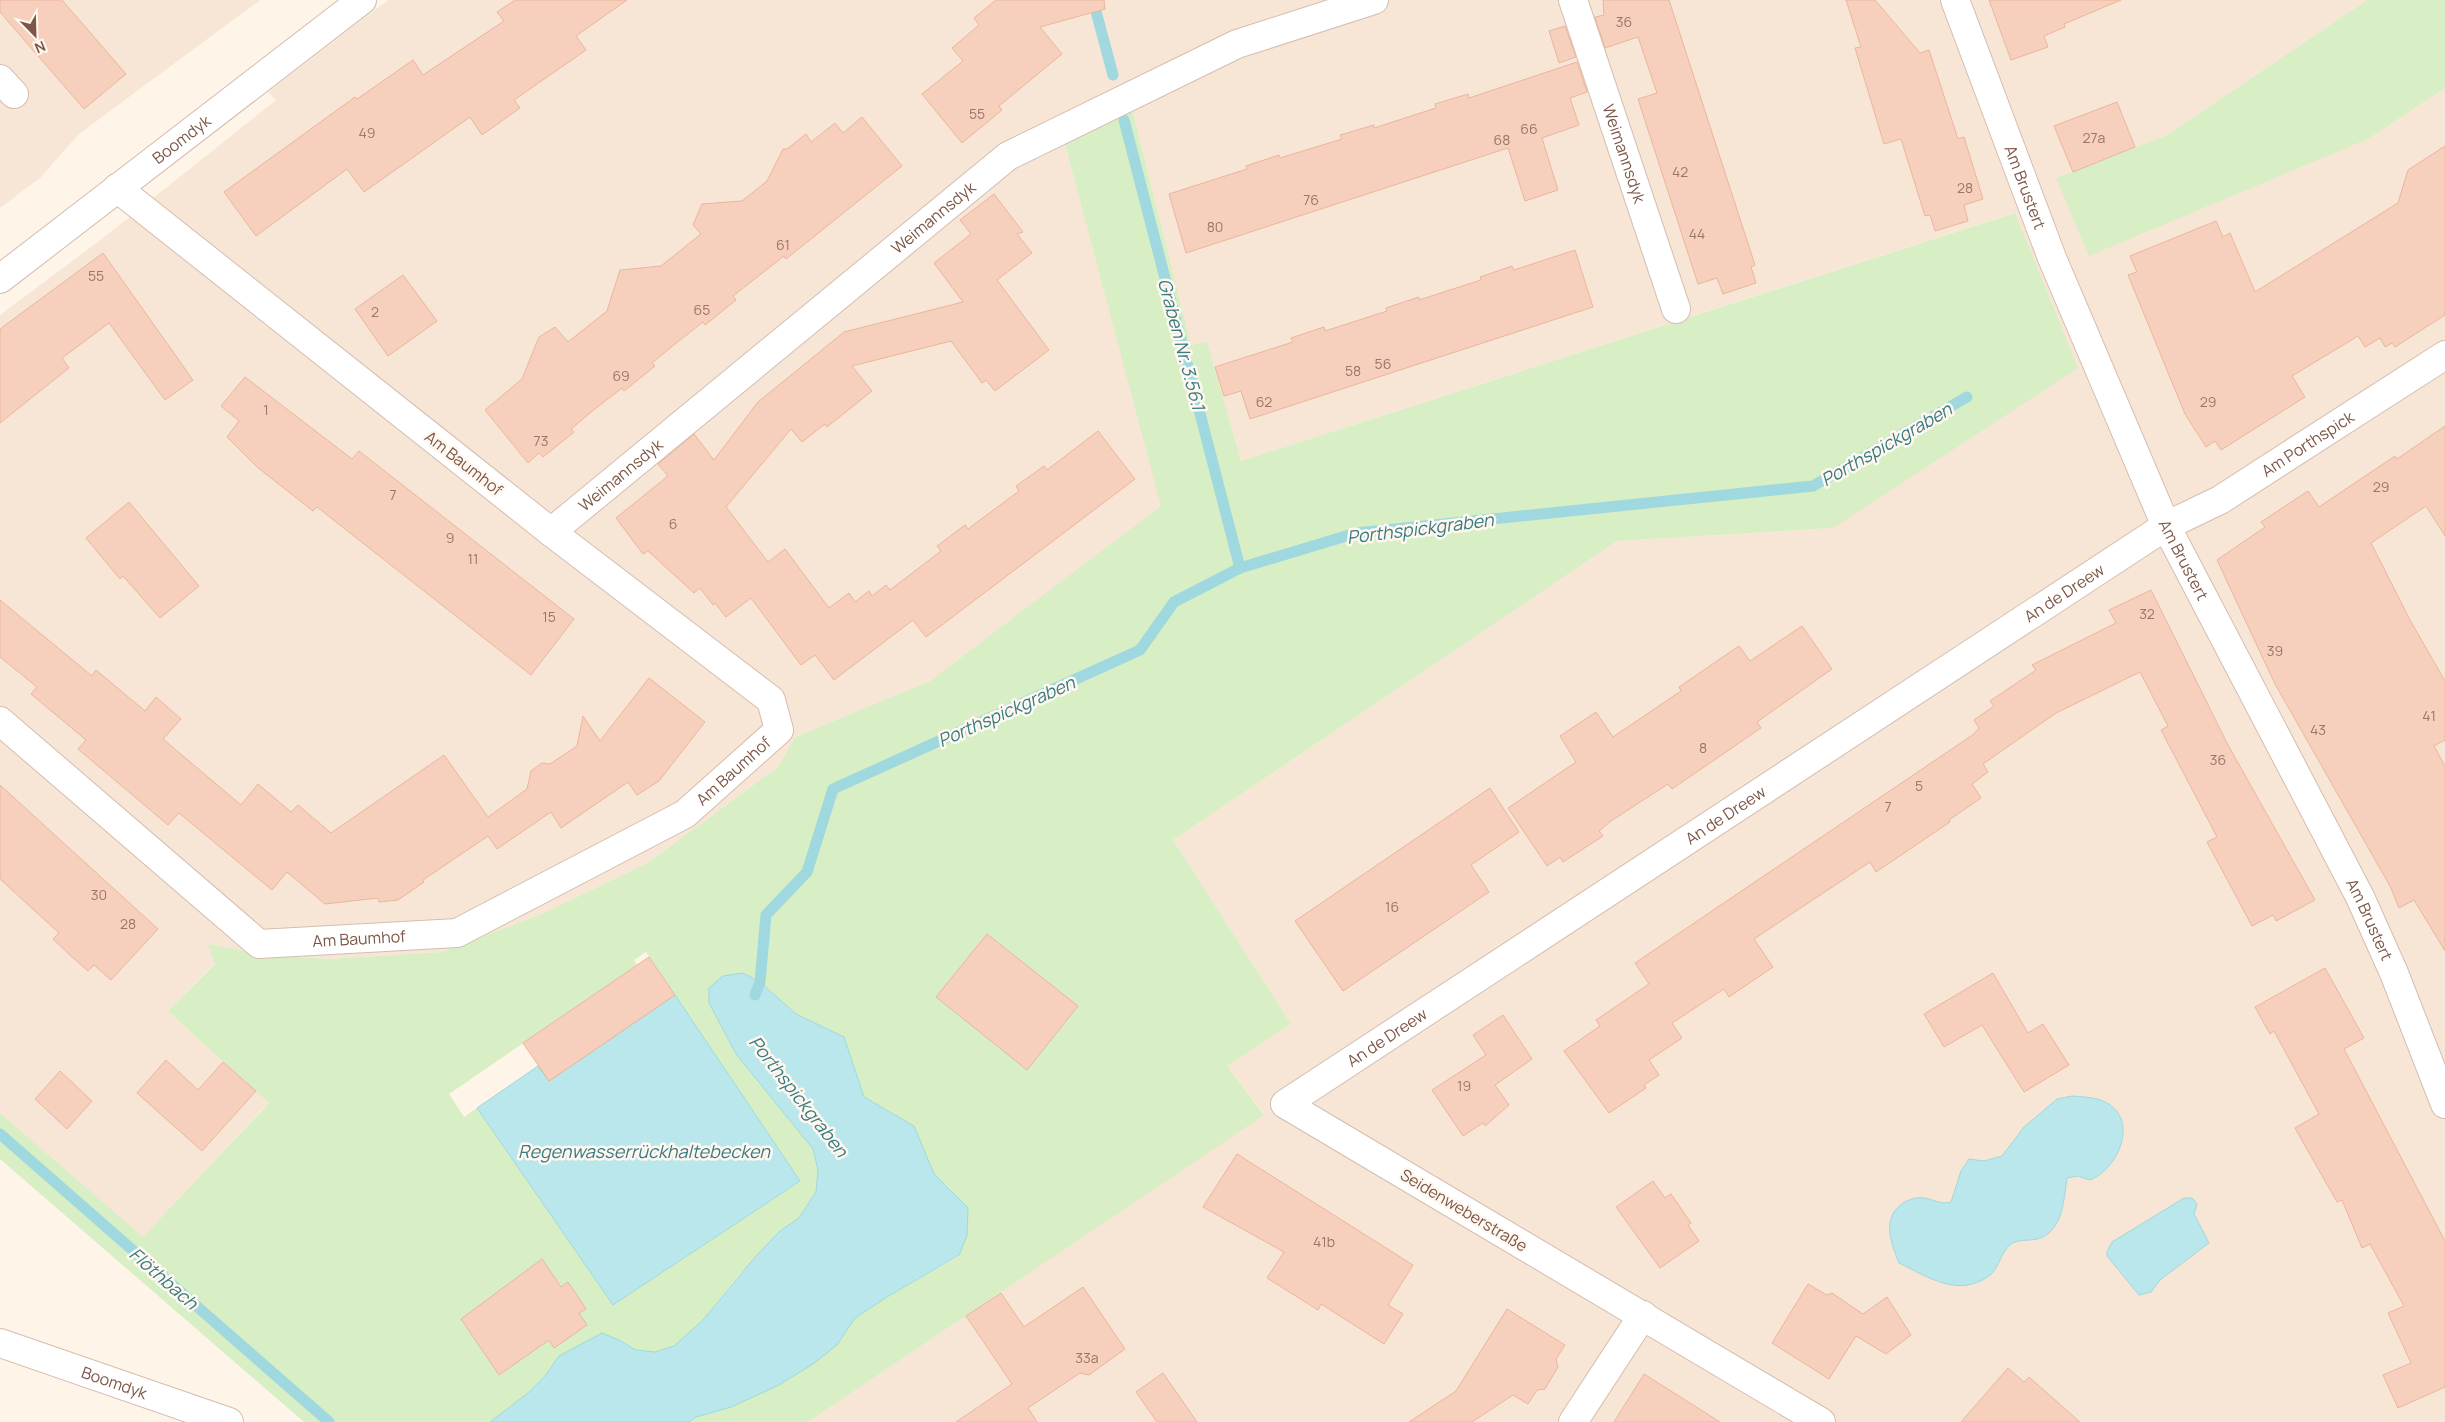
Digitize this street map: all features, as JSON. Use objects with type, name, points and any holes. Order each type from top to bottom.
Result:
[{"type":"street","name":"Boomdyk","points":[[0,279],[362,0]]},
{"type":"street","name":"Weimannsdyk","points":[[551,532],[1008,156],[1237,44],[1374,0]]},
{"type":"street","name":"Weimannsdyk","points":[[1573,0],[1676,309]]},
{"type":"street","name":"Am Brustert","points":[[1955,0],[2052,258],[2166,526],[2360,898],[2394,973],[2445,1104]]},
{"type":"street","name":"Am Baumhof","points":[[0,720],[259,944],[457,933],[685,814],[779,730],[771,700],[551,532],[117,188]]},
{"type":"street","name":"Am Porthspick","points":[[2166,526],[2220,500],[2445,355]]},
{"type":"street","name":"An de Dreew","points":[[1285,1104],[2166,526]]},
{"type":"street","name":"Seidenweberstraße","points":[[1285,1104],[1821,1422]]},
{"type":"street","points":[[1572,1422],[1643,1315]]},
{"type":"street","name":"Boomdyk","points":[[0,1343],[229,1422]]},
{"type":"shaded area","points":[[0,0],[260,0],[79,134],[40,178],[0,208]]},
{"type":"shaded area","points":[[388,0],[2367,0],[2167,135],[2057,178],[2370,138],[2445,88],[2445,1422],[808,1422],[1264,1114],[1227,1066],[1291,1024],[1173,840],[1617,541],[1833,528],[2014,213],[1241,461],[1207,342],[1191,346],[1132,109],[1065,144],[1162,506],[930,681],[795,737],[778,767],[649,862],[540,915],[443,952],[329,959],[266,955],[208,944],[215,963],[168,1011],[269,1102],[143,1238],[0,1113],[0,315],[103,238],[276,100],[268,92]]},
{"type":"green space","points":[[2367,0],[2445,0],[2445,88],[2370,138],[2089,256],[2056,178],[2167,135]]},
{"type":"green space","points":[[1132,109],[1191,345],[1207,342],[1241,461],[2015,213],[2078,368],[1833,528],[1617,541],[1173,840],[1291,1024],[1227,1066],[1264,1115],[808,1422],[689,1422],[696,1417],[731,1407],[837,1345],[854,1318],[959,1256],[951,1190],[934,1174],[914,1126],[864,1097],[843,1037],[800,1017],[755,979],[745,975],[735,975],[723,979],[709,988],[709,1003],[736,1054],[813,1149],[818,1170],[816,1192],[799,1218],[780,1231],[738,1276],[703,1320],[674,1346],[655,1352],[636,1350],[619,1340],[559,1356],[545,1376],[528,1393],[490,1422],[304,1422],[0,1159],[0,1113],[143,1237],[269,1103],[168,1011],[215,964],[208,944],[266,955],[329,959],[442,952],[540,915],[649,862],[778,767],[795,737],[930,681],[1161,506],[1065,144]],"holes":[[[646,952],[800,1181],[613,1305],[477,1108],[464,1117],[449,1094],[637,965],[634,960]]]},
{"type":"water","points":[[743,973],[760,982],[796,1014],[844,1037],[864,1097],[914,1126],[934,1174],[968,1208],[967,1236],[959,1255],[855,1318],[837,1345],[813,1364],[777,1386],[731,1407],[696,1417],[689,1422],[490,1422],[528,1393],[545,1376],[559,1356],[602,1333],[636,1350],[655,1352],[674,1346],[703,1320],[755,1257],[780,1231],[799,1218],[816,1192],[818,1170],[813,1149],[736,1054],[709,1003],[709,988],[723,976]]},
{"type":"water","name":"Regenwasserrückhaltebecken","points":[[675,995],[800,1181],[613,1305],[477,1108],[538,1066],[549,1081]]},
{"type":"water","points":[[2072,1096],[2094,1098],[2107,1103],[2117,1111],[2122,1121],[2123,1132],[2116,1156],[2100,1174],[2090,1180],[2078,1176],[2067,1178],[2061,1214],[2052,1230],[2037,1239],[2014,1242],[2005,1251],[1989,1276],[1966,1285],[1943,1283],[1899,1263],[1890,1231],[1890,1223],[1896,1209],[1903,1203],[1916,1198],[1925,1198],[1941,1203],[1951,1202],[1961,1171],[1969,1159],[1984,1161],[2002,1156],[2024,1127],[2057,1099]]},
{"type":"water","points":[[2184,1198],[2192,1198],[2197,1204],[2194,1214],[2209,1243],[2160,1280],[2151,1292],[2139,1295],[2107,1256],[2107,1252],[2112,1242]]},
{"type":"building","points":[[0,0],[62,0],[126,74],[84,109],[0,12]]},
{"type":"building","points":[[515,0],[627,0],[576,36],[586,50],[514,100],[520,108],[482,135],[470,117],[364,192],[347,169],[256,236],[224,192],[355,97],[357,99],[413,60],[423,75],[504,21],[497,12]]},
{"type":"building","points":[[996,0],[1104,0],[1105,9],[1040,27],[1062,54],[999,106],[1002,110],[962,143],[922,94],[963,61],[952,48],[979,25],[974,18]]},
{"type":"building","points":[[1603,0],[1669,0],[1755,265],[1751,267],[1756,283],[1723,294],[1717,278],[1698,284],[1638,99],[1657,93],[1638,37],[1605,48],[1595,17],[1604,15]]},
{"type":"building","points":[[1846,0],[1875,0],[1920,53],[1929,50],[1958,139],[1964,137],[1983,199],[1964,205],[1968,221],[1935,231],[1930,215],[1925,216],[1901,139],[1884,144],[1855,48],[1861,47]]},
{"type":"building","points":[[1989,0],[2121,0],[2064,24],[2065,27],[2044,36],[2048,47],[2011,60]]},
{"type":"building","points":[[1565,26],[1576,57],[1559,63],[1549,31]]},
{"type":"building","points":[[1577,62],[1587,92],[1570,98],[1579,125],[1542,138],[1558,190],[1525,201],[1508,148],[1186,253],[1169,194],[1247,169],[1246,166],[1279,155],[1280,158],[1342,139],[1340,135],[1374,125],[1374,128],[1436,108],[1435,104],[1468,94],[1469,98]]},
{"type":"building","points":[[2117,102],[2135,147],[2073,172],[2054,126]]},
{"type":"building","points":[[862,117],[902,166],[786,259],[784,256],[733,296],[736,300],[705,325],[703,322],[675,344],[652,363],[655,366],[624,391],[622,388],[596,408],[571,429],[574,432],[543,457],[539,453],[528,463],[485,410],[522,379],[539,337],[555,327],[568,342],[607,311],[620,270],[661,266],[701,234],[693,225],[702,204],[742,201],[767,181],[783,149],[787,149],[806,134],[811,142],[835,123],[843,133]]},
{"type":"building","points":[[2445,146],[2445,315],[2395,347],[2392,343],[2385,347],[2380,338],[2365,347],[2358,336],[2292,376],[2305,397],[2221,450],[2215,441],[2206,447],[2185,414],[2128,275],[2137,272],[2130,256],[2216,221],[2223,237],[2230,233],[2255,292],[2398,203],[2408,170]]},
{"type":"building","points":[[994,194],[1023,232],[1017,234],[1032,253],[997,280],[1049,350],[995,391],[986,380],[982,383],[951,341],[852,366],[872,391],[827,427],[825,424],[802,442],[791,429],[726,507],[768,562],[785,549],[829,608],[849,593],[855,602],[869,591],[872,596],[886,585],[890,590],[941,551],[937,546],[965,525],[968,529],[1019,491],[1016,486],[1044,466],[1047,470],[1098,431],[1135,479],[926,637],[913,620],[834,680],[815,655],[801,665],[751,598],[726,617],[715,603],[713,605],[700,588],[694,593],[648,551],[643,554],[616,518],[668,476],[658,464],[694,434],[714,460],[758,402],[844,332],[963,302],[934,263],[971,234],[960,220]]},
{"type":"building","points":[[1575,250],[1593,307],[1250,419],[1241,391],[1224,396],[1215,367],[1293,342],[1291,338],[1324,327],[1325,331],[1387,311],[1386,308],[1419,297],[1419,300],[1481,280],[1480,277],[1512,266],[1514,270]]},
{"type":"building","points":[[103,253],[193,380],[165,400],[109,323],[62,358],[69,368],[0,423],[0,329]]},
{"type":"building","points":[[403,275],[437,321],[388,356],[355,309]]},
{"type":"building","points":[[245,377],[352,459],[359,451],[574,619],[531,675],[317,507],[313,511],[257,467],[227,437],[239,421],[221,406]]},
{"type":"building","points":[[2445,426],[2445,536],[2426,506],[2371,543],[2410,620],[2445,681],[2445,740],[2434,746],[2445,766],[2445,951],[2414,900],[2399,908],[2390,886],[2275,684],[2217,560],[2265,527],[2261,522],[2308,491],[2319,507],[2395,456],[2397,459]]},
{"type":"building","points":[[129,502],[199,586],[160,618],[123,576],[120,579],[86,538]]},
{"type":"building","points":[[2151,590],[2228,745],[2315,900],[2276,921],[2273,915],[2252,926],[2207,842],[2217,837],[2161,730],[2168,726],[2140,672],[2056,713],[1983,764],[1988,772],[1972,784],[1981,798],[1949,820],[1950,822],[1876,872],[1870,862],[1754,939],[1773,967],[1729,997],[1724,989],[1672,1023],[1682,1038],[1649,1060],[1659,1075],[1644,1085],[1646,1088],[1609,1113],[1564,1051],[1600,1026],[1596,1020],[1649,984],[1635,963],[1974,734],[1979,728],[1974,720],[1994,706],[1990,701],[2036,670],[2032,665],[2116,623],[2109,610]]},
{"type":"building","points":[[0,600],[92,676],[96,670],[145,711],[156,697],[181,719],[163,739],[241,805],[258,784],[291,812],[298,805],[331,833],[444,755],[488,817],[527,789],[531,771],[542,763],[550,764],[577,746],[583,716],[600,741],[649,678],[705,722],[659,781],[637,795],[628,782],[561,828],[551,812],[497,849],[488,836],[423,880],[424,882],[398,900],[379,902],[378,898],[325,904],[287,872],[272,890],[179,813],[168,825],[78,749],[86,740],[31,694],[37,687],[0,657]]},
{"type":"building","points":[[1802,626],[1832,669],[1757,722],[1761,728],[1672,789],[1668,784],[1611,821],[1599,831],[1603,836],[1563,862],[1560,857],[1547,866],[1508,808],[1576,762],[1560,736],[1596,712],[1613,737],[1681,691],[1679,687],[1739,646],[1750,661]]},
{"type":"building","points":[[0,785],[158,929],[111,980],[94,965],[88,971],[71,956],[53,939],[59,933],[0,879]]},
{"type":"building","points":[[1490,788],[1519,832],[1471,865],[1489,892],[1343,991],[1295,921]]},
{"type":"building","points":[[987,934],[1078,1006],[1027,1070],[936,997]]},
{"type":"building","points":[[649,957],[675,995],[549,1081],[523,1043]]},
{"type":"building","points":[[2325,968],[2364,1038],[2344,1049],[2445,1241],[2445,1387],[2398,1408],[2383,1375],[2411,1363],[2388,1313],[2404,1306],[2370,1244],[2362,1248],[2342,1200],[2337,1202],[2295,1128],[2319,1114],[2274,1031],[2270,1034],[2255,1007]]},
{"type":"building","points":[[1993,973],[2028,1033],[2043,1024],[2069,1065],[2024,1092],[1982,1025],[1944,1047],[1924,1014]]},
{"type":"building","points":[[1503,1015],[1532,1059],[1495,1085],[1509,1105],[1485,1126],[1483,1123],[1463,1136],[1432,1090],[1486,1055],[1473,1035]]},
{"type":"building","points":[[166,1060],[198,1090],[223,1062],[256,1091],[202,1151],[137,1093]]},
{"type":"building","points":[[60,1071],[92,1101],[67,1129],[35,1099]]},
{"type":"building","points":[[1237,1154],[1413,1265],[1388,1305],[1403,1314],[1384,1344],[1321,1304],[1318,1310],[1267,1278],[1284,1252],[1203,1207]]},
{"type":"building","points":[[1653,1181],[1665,1198],[1671,1194],[1691,1223],[1688,1225],[1699,1241],[1660,1268],[1616,1207]]},
{"type":"building","points":[[542,1259],[561,1287],[568,1282],[586,1309],[579,1313],[587,1325],[554,1348],[549,1340],[499,1375],[461,1319]]},
{"type":"building","points":[[1808,1284],[1827,1295],[1832,1293],[1863,1314],[1887,1297],[1911,1335],[1886,1354],[1856,1336],[1829,1379],[1772,1343]]},
{"type":"building","points":[[1083,1287],[1125,1349],[1089,1375],[1080,1373],[1028,1408],[1037,1422],[956,1422],[1012,1384],[966,1316],[1001,1293],[1024,1327]]},
{"type":"building","points":[[1507,1309],[1565,1345],[1556,1359],[1558,1367],[1545,1389],[1537,1390],[1528,1404],[1513,1395],[1472,1422],[1409,1422],[1456,1391]]},
{"type":"building","points":[[2008,1368],[2024,1382],[2029,1377],[2080,1422],[1961,1422]]},
{"type":"building","points":[[1163,1373],[1197,1422],[1157,1422],[1136,1392]]},
{"type":"building","points":[[1644,1374],[1720,1422],[1614,1422]]},
{"type":"waterway","name":"Graben Nr. 3.56.1","points":[[1093,0],[1113,75]]},
{"type":"waterway","name":"Graben Nr. 3.56.1","points":[[1124,120],[1240,568]]},
{"type":"waterway","name":"Porthspickgraben","points":[[755,995],[760,982],[766,915],[807,872],[833,789],[1140,650],[1174,602],[1240,568],[1356,533],[1813,486],[1967,397]]},
{"type":"waterway","name":"Flöthbach","points":[[0,1134],[329,1422]]}]
